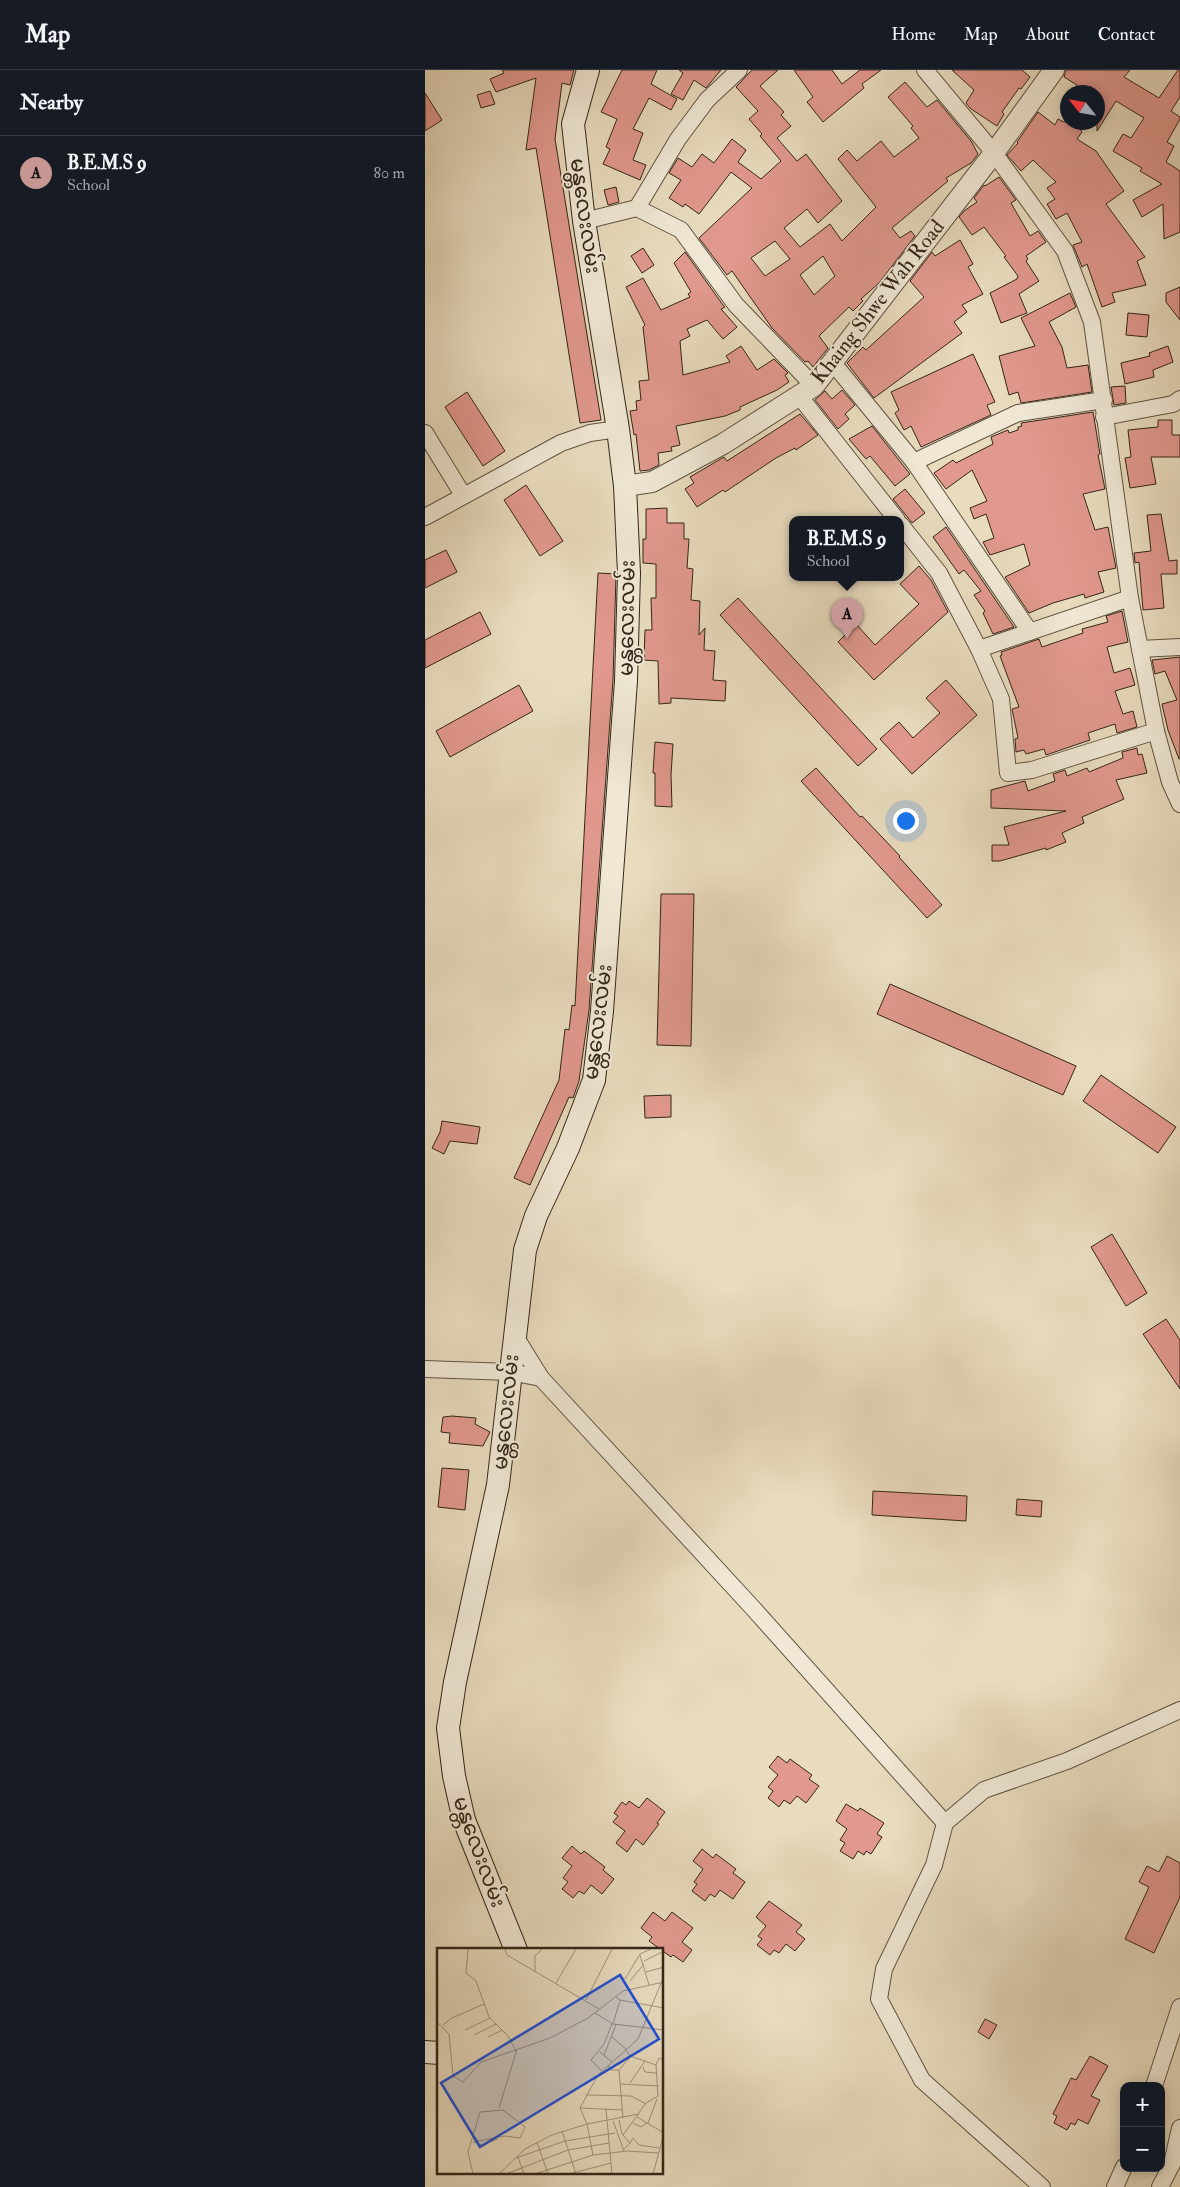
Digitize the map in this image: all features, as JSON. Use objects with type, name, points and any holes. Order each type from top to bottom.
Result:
[{"type":"main road","name":"မန္တလေးလမ်း","points":[[515,1948],[464,1820],[454,1776],[448,1728],[455,1682],[498,1485],[525,1250],[536,1216],[568,1148],[594,1080],[602,1011],[626,681],[629,573],[625,486],[618,429],[584,221],[573,124],[588,70]]},
{"type":"street","points":[[637,208],[678,140],[707,100],[739,70]]},
{"type":"street","points":[[925,70],[994,153],[1065,251],[1091,322],[1104,400],[1104,417],[1139,649],[1156,730],[1170,782],[1180,804]]},
{"type":"street","name":"Khaing Shwe Wah Road","points":[[625,486],[652,482],[723,444],[807,391],[833,363],[994,153],[1054,70]]},
{"type":"street","points":[[584,221],[637,208],[681,230],[737,305],[807,391],[894,516]]},
{"type":"street","points":[[833,363],[914,462],[1030,632]]},
{"type":"street","points":[[1104,417],[1173,404],[1180,399]]},
{"type":"street","points":[[914,462],[1017,413],[1104,400]]},
{"type":"street","points":[[425,517],[561,443],[590,433],[618,429]]},
{"type":"street","points":[[425,433],[463,495]]},
{"type":"street","points":[[904,529],[939,573],[979,649],[1001,699],[1008,773],[1032,770],[1156,730]]},
{"type":"street","points":[[979,649],[1130,598]]},
{"type":"street","points":[[1139,649],[1180,647]]},
{"type":"street","points":[[515,1336],[541,1378],[751,1606],[945,1823]]},
{"type":"street","points":[[425,1369],[510,1372],[541,1378]]},
{"type":"street","points":[[1042,2187],[922,2080],[879,1999],[885,1969],[934,1865],[945,1823],[984,1790],[1067,1761],[1180,1710]]},
{"type":"street","points":[[1155,2082],[1180,2007]]},
{"type":"street","points":[[1160,2187],[1172,2164],[1180,2128]]},
{"type":"street","points":[[1115,2187],[1122,2172]]},
{"type":"building","points":[[502,70],[574,70],[570,85],[562,83],[555,139],[601,420],[580,423],[536,148],[526,150],[536,78],[496,92],[490,79],[504,73]]},
{"type":"building","points":[[622,70],[657,70],[651,84],[677,99],[671,110],[649,98],[633,129],[643,133],[633,160],[646,165],[640,180],[603,164],[610,149],[606,147],[617,119],[601,112]]},
{"type":"building","points":[[679,70],[721,70],[706,88],[694,80],[683,100],[671,94],[683,73]]},
{"type":"building","points":[[752,70],[778,70],[760,86],[784,112],[781,115],[791,126],[777,138],[797,161],[806,154],[842,201],[818,223],[807,209],[784,228],[800,247],[830,224],[842,241],[876,207],[838,159],[847,150],[857,161],[881,141],[894,157],[919,138],[911,128],[913,126],[888,97],[905,82],[927,107],[937,100],[971,141],[978,154],[971,163],[946,178],[948,181],[892,228],[900,238],[911,231],[915,236],[879,283],[861,299],[863,301],[853,311],[849,307],[819,336],[828,348],[813,367],[808,361],[805,362],[772,328],[732,271],[727,275],[699,238],[752,188],[731,172],[699,214],[685,204],[683,207],[669,198],[681,180],[669,173],[678,158],[692,167],[702,154],[714,163],[732,139],[746,150],[738,162],[761,179],[781,161],[760,136],[762,134],[749,119],[758,111],[736,87]],"holes":[[[775,241],[790,259],[765,276],[751,258]],[[823,256],[835,276],[814,295],[800,275]]]},
{"type":"building","points":[[794,70],[832,70],[842,84],[860,70],[881,70],[862,84],[864,88],[823,122],[807,102],[813,97]]},
{"type":"building","points":[[952,70],[1022,70],[1030,77],[1021,89],[1019,88],[1002,112],[1004,114],[997,126],[971,109],[966,103],[974,90]]},
{"type":"building","points":[[1066,70],[1130,70],[1124,77],[1159,98],[1178,70],[1180,70],[1180,97],[1171,111],[1180,119],[1167,142],[1174,146],[1166,162],[1180,171],[1180,232],[1164,239],[1163,204],[1142,217],[1133,200],[1162,184],[1140,171],[1142,168],[1113,151],[1123,134],[1131,138],[1144,118],[1116,101],[1105,118],[1105,85],[1077,85],[1064,77]]},
{"type":"building","points":[[490,91],[495,104],[481,108],[477,95]]},
{"type":"building","points":[[425,93],[442,120],[425,131]]},
{"type":"building","points":[[1038,112],[1055,125],[1058,119],[1060,120],[1060,130],[1081,130],[1082,132],[1077,139],[1096,151],[1124,191],[1106,204],[1145,257],[1137,261],[1146,285],[1112,293],[1115,302],[1102,307],[1087,264],[1082,267],[1073,245],[1082,242],[1067,213],[1056,219],[1047,204],[1055,199],[1047,188],[1056,182],[1033,160],[1021,171],[1007,155]]},
{"type":"building","points":[[999,177],[1016,200],[1011,203],[1030,236],[1038,231],[1046,242],[1026,256],[1028,259],[1026,261],[1039,281],[1019,294],[1027,313],[1001,323],[990,293],[1017,279],[1018,276],[1004,257],[1006,256],[984,227],[972,235],[959,217],[977,202],[974,198],[984,185]]},
{"type":"building","points":[[616,187],[619,202],[608,205],[604,190]]},
{"type":"building","points":[[960,240],[973,264],[968,267],[983,294],[962,305],[967,312],[954,322],[962,333],[874,398],[847,363],[863,347],[866,350],[924,297],[910,281],[932,252],[935,256]]},
{"type":"building","points":[[643,248],[654,265],[642,273],[631,256]]},
{"type":"building","points":[[685,252],[725,307],[721,309],[737,327],[723,339],[707,320],[687,329],[690,336],[680,341],[683,375],[730,362],[726,356],[741,346],[757,370],[774,359],[788,373],[785,375],[789,382],[777,390],[740,407],[740,410],[725,416],[676,426],[680,445],[671,447],[672,451],[658,453],[659,465],[649,470],[640,471],[636,434],[634,435],[630,411],[637,410],[636,401],[641,400],[639,381],[649,380],[643,327],[645,325],[626,287],[643,278],[661,310],[690,297],[688,294],[691,292],[674,263]]},
{"type":"building","points":[[1180,287],[1180,320],[1166,302],[1166,293]]},
{"type":"building","points":[[1070,293],[1076,307],[1049,322],[1062,347],[1067,368],[1088,365],[1092,392],[1021,403],[1018,392],[1009,395],[999,356],[1035,346],[1021,318]]},
{"type":"building","points":[[1128,313],[1149,315],[1147,337],[1126,335]]},
{"type":"building","points":[[1168,346],[1173,362],[1153,370],[1154,377],[1125,384],[1121,363],[1150,356],[1149,353]]},
{"type":"building","points":[[973,354],[995,402],[987,405],[991,415],[921,447],[911,426],[904,430],[895,413],[899,410],[891,392]]},
{"type":"building","points":[[1125,386],[1126,403],[1114,405],[1111,387]]},
{"type":"building","points":[[842,390],[855,405],[845,414],[849,419],[838,429],[815,400],[825,391],[832,399]]},
{"type":"building","points":[[467,392],[505,451],[483,466],[445,407]]},
{"type":"building","points":[[1093,412],[1100,454],[1098,455],[1105,489],[1083,494],[1095,530],[1108,527],[1116,568],[1098,572],[1104,592],[1085,598],[1084,594],[1053,603],[1029,613],[1005,577],[1030,565],[1024,544],[990,555],[983,542],[994,538],[986,514],[974,519],[970,508],[987,501],[972,470],[946,489],[934,473],[953,460],[956,463],[993,444],[991,437],[1008,430],[1009,433],[1018,430],[1018,427],[1022,426],[1021,423]]},
{"type":"building","points":[[800,414],[818,435],[796,450],[795,448],[776,458],[725,492],[723,490],[697,507],[685,489],[694,483],[690,477],[724,457],[727,461]]},
{"type":"building","points":[[1158,420],[1172,420],[1172,435],[1180,435],[1180,457],[1151,457],[1156,484],[1130,488],[1125,458],[1131,457],[1128,430],[1158,427]]},
{"type":"building","points":[[872,426],[910,474],[895,486],[870,456],[866,459],[849,439]]},
{"type":"building","points":[[526,485],[563,541],[540,556],[504,500]]},
{"type":"building","points":[[905,489],[925,513],[912,523],[893,499]]},
{"type":"building","points":[[667,508],[667,523],[684,523],[684,539],[689,539],[687,568],[693,569],[691,600],[700,601],[699,635],[705,628],[704,650],[715,651],[713,680],[726,681],[725,701],[671,698],[671,703],[659,704],[658,661],[644,660],[645,630],[652,630],[651,598],[656,598],[656,564],[643,563],[643,539],[646,539],[646,509]]},
{"type":"building","points":[[1161,514],[1169,561],[1177,560],[1177,574],[1161,574],[1164,608],[1143,610],[1139,562],[1135,563],[1134,553],[1151,551],[1147,515]]},
{"type":"building","points":[[946,527],[1014,627],[993,634],[983,613],[985,611],[974,595],[981,591],[964,570],[959,574],[933,537]]},
{"type":"building","points":[[446,550],[457,572],[425,588],[425,560]]},
{"type":"building","points":[[919,566],[931,580],[948,612],[874,680],[838,642],[856,624],[875,645],[919,604],[900,584]]},
{"type":"building","points":[[598,573],[616,574],[613,680],[589,1010],[579,1081],[573,1098],[569,1097],[530,1185],[514,1178],[559,1080],[565,1029],[569,1030],[572,1005],[575,1006]]},
{"type":"building","points":[[738,598],[877,749],[858,766],[720,615]]},
{"type":"building","points":[[1122,611],[1128,642],[1107,647],[1114,673],[1130,668],[1135,685],[1115,691],[1123,714],[1133,711],[1137,727],[1117,733],[1115,724],[1088,733],[1090,740],[1046,755],[1044,749],[1026,754],[1024,750],[1016,752],[1015,739],[1018,738],[1012,709],[1019,707],[1000,656],[1002,655],[1001,652],[1039,639],[1042,647],[1083,633],[1082,629],[1108,622],[1106,616]]},
{"type":"building","points":[[480,612],[491,634],[425,668],[425,640]]},
{"type":"building","points":[[1180,657],[1179,759],[1168,730],[1162,704],[1177,700],[1165,671],[1155,674],[1152,660]]},
{"type":"building","points":[[946,680],[977,715],[912,774],[880,739],[899,722],[913,738],[940,713],[926,698]]},
{"type":"building","points":[[519,685],[533,711],[450,757],[436,731]]},
{"type":"building","points":[[655,742],[673,744],[671,775],[672,807],[655,806],[655,773],[653,773]]},
{"type":"building","points":[[1137,748],[1138,755],[1142,754],[1147,773],[1116,780],[1124,799],[1082,817],[1084,823],[1062,833],[1066,842],[1046,850],[1046,848],[1000,861],[992,861],[992,845],[1009,845],[1004,827],[1066,811],[991,808],[991,790],[1025,781],[1028,791],[1055,781],[1053,774],[1065,770],[1067,776],[1087,768],[1089,772],[1123,758],[1122,752]]},
{"type":"building","points":[[816,768],[860,817],[862,816],[900,856],[942,905],[927,918],[801,781]]},
{"type":"building","points":[[661,894],[694,894],[691,1046],[657,1045]]},
{"type":"building","points":[[890,984],[1076,1066],[1063,1095],[877,1014]]},
{"type":"building","points":[[1101,1075],[1176,1127],[1158,1153],[1083,1101]]},
{"type":"building","points":[[671,1095],[671,1117],[645,1118],[644,1096]]},
{"type":"building","points":[[442,1121],[480,1127],[477,1144],[450,1141],[444,1154],[432,1148],[440,1132]]},
{"type":"building","points":[[1112,1234],[1147,1293],[1126,1306],[1091,1247]]},
{"type":"building","points":[[1166,1319],[1180,1340],[1180,1389],[1143,1334]]},
{"type":"building","points":[[443,1417],[476,1418],[475,1424],[490,1432],[483,1446],[449,1443],[450,1433],[441,1432]]},
{"type":"building","points":[[442,1468],[469,1470],[465,1510],[438,1507]]},
{"type":"building","points":[[873,1491],[967,1496],[966,1521],[872,1515]]},
{"type":"building","points":[[1017,1499],[1042,1501],[1041,1517],[1016,1515]]},
{"type":"building","points":[[778,1756],[787,1763],[790,1759],[812,1775],[809,1779],[819,1786],[806,1803],[797,1796],[790,1804],[784,1800],[779,1807],[768,1798],[773,1791],[768,1787],[778,1775],[769,1767]]},
{"type":"building","points":[[647,1798],[665,1812],[657,1823],[659,1824],[643,1845],[636,1839],[627,1852],[616,1843],[625,1831],[613,1822],[618,1816],[614,1813],[622,1802],[626,1805],[629,1801],[639,1808]]},
{"type":"building","points":[[846,1804],[858,1811],[860,1808],[884,1823],[877,1834],[882,1837],[871,1854],[866,1851],[864,1855],[858,1851],[853,1859],[840,1851],[845,1843],[840,1840],[847,1829],[836,1821]]},
{"type":"building","points":[[572,1846],[581,1854],[584,1851],[605,1867],[603,1870],[614,1879],[602,1894],[591,1885],[584,1894],[579,1891],[573,1898],[562,1889],[568,1882],[563,1878],[572,1866],[562,1858]]},
{"type":"building","points":[[702,1849],[713,1858],[716,1854],[736,1869],[733,1873],[745,1882],[733,1899],[720,1890],[715,1897],[710,1894],[705,1901],[692,1891],[697,1884],[694,1882],[703,1869],[693,1861]]},
{"type":"building","points":[[1167,1856],[1180,1863],[1180,1897],[1154,1953],[1125,1939],[1149,1887],[1139,1882],[1147,1866],[1159,1872]]},
{"type":"building","points":[[769,1901],[802,1925],[796,1932],[805,1939],[795,1951],[786,1944],[779,1953],[774,1950],[770,1955],[757,1945],[762,1939],[758,1936],[766,1926],[756,1917]]},
{"type":"building","points":[[653,1912],[665,1921],[672,1912],[693,1928],[682,1942],[692,1950],[683,1962],[673,1955],[671,1957],[664,1952],[664,1948],[659,1948],[649,1941],[652,1937],[641,1928]]},
{"type":"building","points":[[985,2019],[997,2025],[989,2039],[978,2032]]},
{"type":"building","points":[[1090,2056],[1108,2066],[1091,2096],[1100,2100],[1088,2124],[1078,2119],[1075,2125],[1071,2123],[1067,2130],[1054,2123],[1057,2116],[1053,2114],[1071,2078],[1076,2080]]},
{"type":"place","name":"B.E.M.S 9","points":[[847,639]]}]
